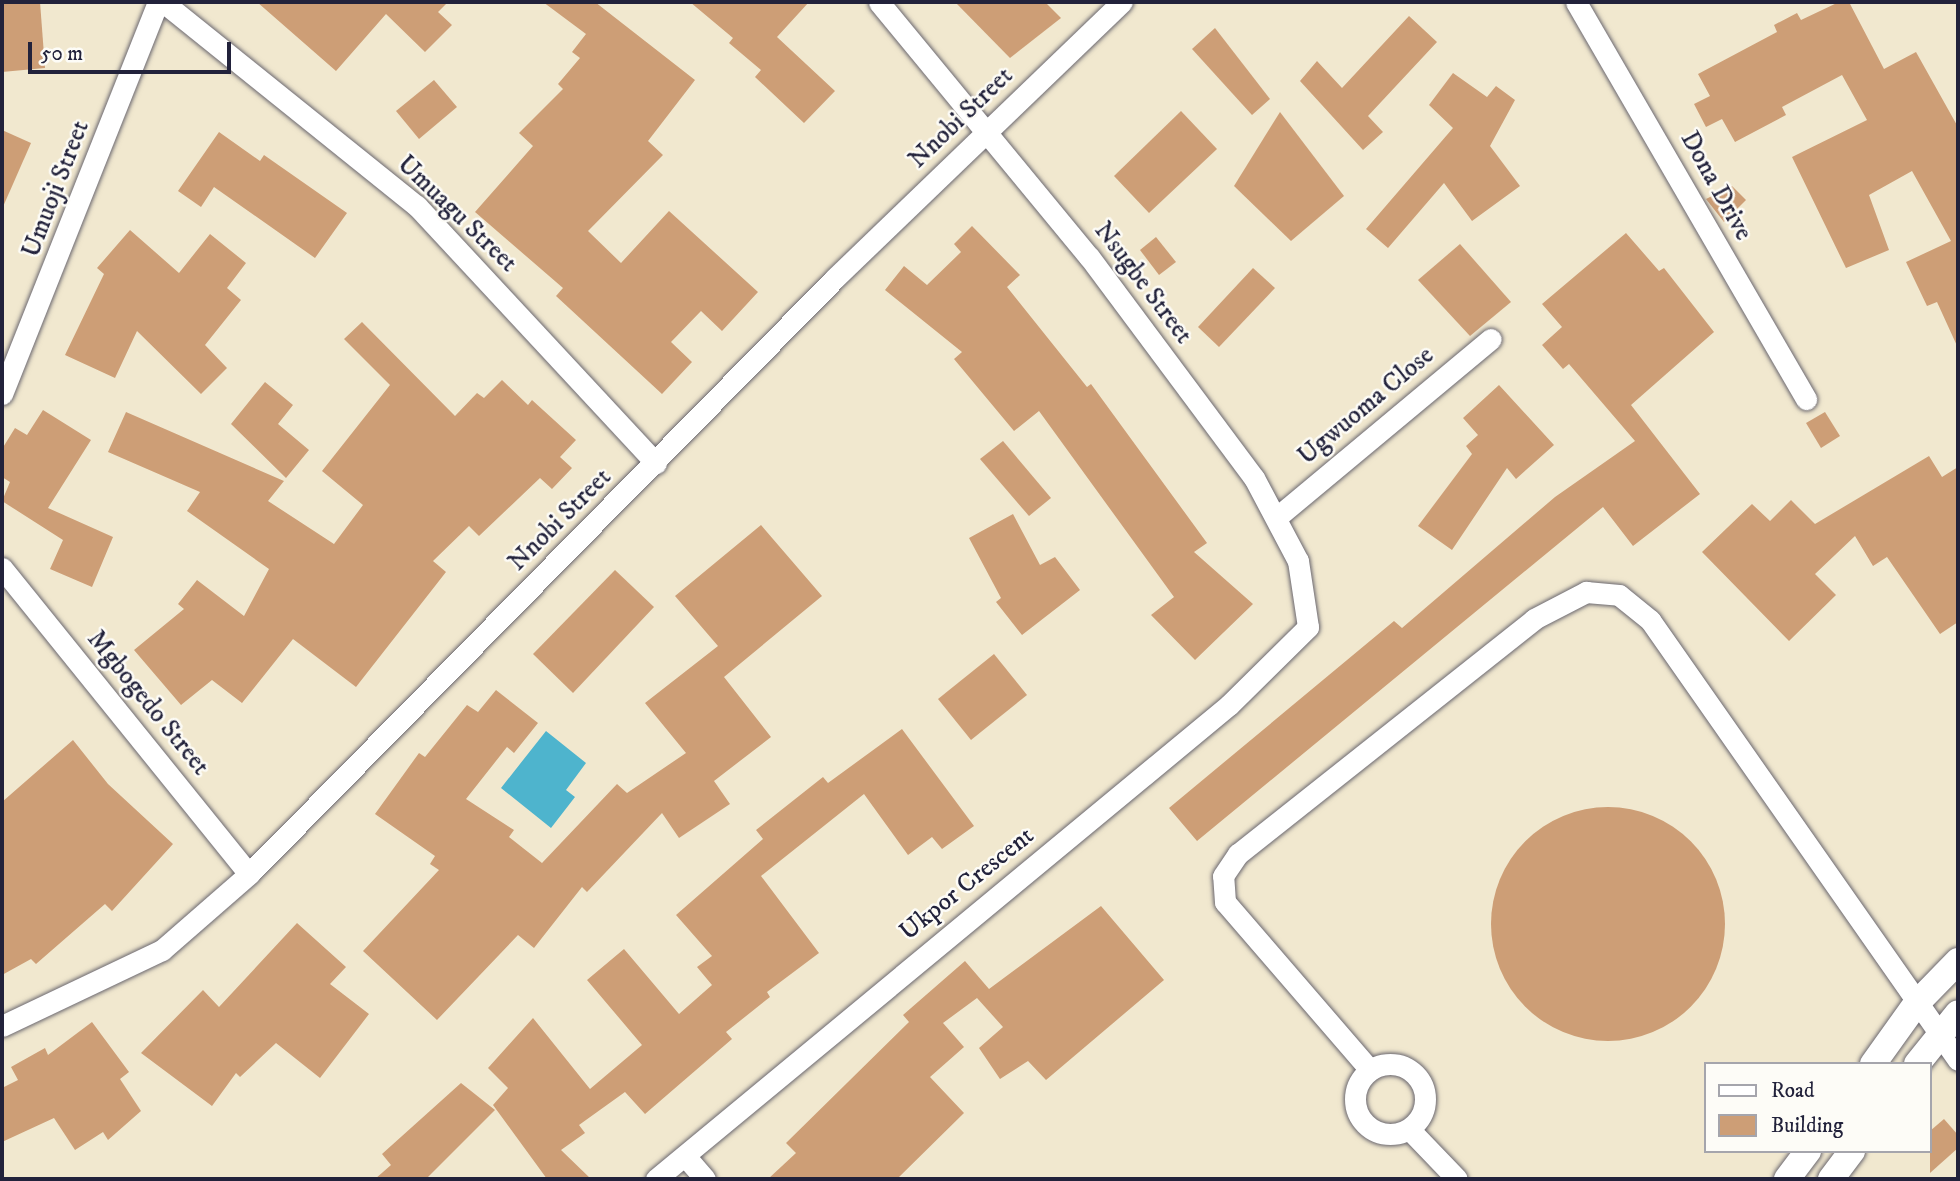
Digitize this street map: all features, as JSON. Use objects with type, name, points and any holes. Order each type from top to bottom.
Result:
[{"type":"street","name":"Umuoji Street","points":[[2,394],[158,2]]},
{"type":"street","name":"Umuagu Street","points":[[163,2],[417,206],[656,463]]},
{"type":"street","name":"Nsugbe Street","points":[[879,2],[1089,257],[1277,517],[1298,561],[1308,627]]},
{"type":"street","name":"Nnobi Street","points":[[2,1026],[162,950],[249,874],[656,463],[1122,2]]},
{"type":"street","name":"Dona Drive","points":[[1576,2],[1806,399]]},
{"type":"street","name":"Ugwuoma Close","points":[[1277,517],[1491,339]]},
{"type":"street","name":"Mgbogedo Street","points":[[2,568],[249,874]]},
{"type":"street","points":[[1370,1070],[1225,902],[1223,876],[1238,854],[1534,619],[1586,592],[1619,596],[1650,620],[1916,1004],[1958,1060]]},
{"type":"street","name":"Ukpor Crescent","points":[[656,1179],[1229,705],[1308,627]]},
{"type":"street","points":[[1874,1062],[1916,1004],[1958,961]]},
{"type":"street","points":[[1918,1062],[1939,1033],[1958,1013]]},
{"type":"street","points":[[1405,1067],[1418,1078],[1425,1106],[1409,1129],[1378,1133],[1357,1111],[1354,1096],[1370,1070],[1405,1067]]},
{"type":"street","points":[[1409,1129],[1457,1179]]},
{"type":"street","points":[[1787,1179],[1806,1153]]},
{"type":"street","points":[[1831,1179],[1850,1153]]},
{"type":"street","points":[[685,1156],[705,1179]]},
{"type":"water","points":[[546,731],[586,763],[566,790],[575,797],[551,828],[501,788]]},
{"type":"building","points":[[2,2],[40,2],[45,68],[2,72]]},
{"type":"building","points":[[257,2],[448,2],[438,12],[452,25],[425,52],[386,14],[336,71]]},
{"type":"building","points":[[543,2],[595,2],[695,80],[648,141],[663,155],[588,231],[621,263],[669,211],[758,292],[722,331],[701,311],[671,342],[692,362],[662,394],[556,296],[563,288],[475,212],[533,146],[519,133],[563,89],[558,84],[580,58],[572,52],[586,34]]},
{"type":"building","points":[[690,2],[809,2],[777,37],[835,91],[804,123],[755,77],[761,70],[729,43],[733,38]]},
{"type":"building","points":[[955,2],[1045,2],[1061,18],[1010,58]]},
{"type":"building","points":[[1839,2],[1849,2],[1884,69],[1916,52],[1958,127],[1958,348],[1937,302],[1927,306],[1906,262],[1951,241],[1912,171],[1869,195],[1889,250],[1846,268],[1792,157],[1867,120],[1842,75],[1782,107],[1786,115],[1735,142],[1722,119],[1706,127],[1694,104],[1710,96],[1698,74],[1777,32],[1774,25],[1797,13],[1801,20]]},
{"type":"building","points":[[1409,16],[1437,42],[1368,116],[1383,132],[1363,150],[1300,81],[1317,61],[1342,88]]},
{"type":"building","points":[[1215,28],[1270,99],[1252,115],[1192,49]]},
{"type":"building","points":[[1453,73],[1487,97],[1496,86],[1515,100],[1490,146],[1520,186],[1472,221],[1444,183],[1388,248],[1366,229],[1453,128],[1429,105]]},
{"type":"building","points":[[434,80],[457,107],[419,139],[396,111]]},
{"type":"building","points":[[1181,111],[1217,149],[1149,213],[1114,176]]},
{"type":"building","points":[[1280,112],[1344,196],[1291,241],[1234,186]]},
{"type":"building","points":[[2,130],[31,143],[2,209]]},
{"type":"building","points":[[219,132],[260,161],[264,155],[347,213],[315,258],[214,187],[201,207],[178,191]]},
{"type":"building","points":[[1732,186],[1746,200],[1724,222],[1706,199]]},
{"type":"building","points":[[972,226],[1020,275],[1007,287],[1087,387],[1091,384],[1207,543],[1194,552],[1253,604],[1195,660],[1151,615],[1174,597],[1039,411],[1014,431],[954,359],[962,352],[885,290],[904,266],[927,285],[961,252],[954,244]]},
{"type":"building","points":[[130,230],[179,273],[210,234],[246,263],[227,288],[241,300],[205,345],[227,368],[201,394],[137,331],[115,378],[65,355],[104,274],[97,268]]},
{"type":"building","points":[[1626,233],[1659,271],[1664,268],[1714,332],[1631,405],[1700,494],[1633,546],[1603,507],[1197,841],[1169,808],[1394,621],[1402,628],[1555,497],[1635,441],[1569,364],[1563,369],[1542,345],[1562,327],[1542,304]]},
{"type":"building","points":[[1156,237],[1176,262],[1159,275],[1140,250]]},
{"type":"building","points":[[1460,244],[1511,302],[1470,336],[1418,280]]},
{"type":"building","points":[[1253,268],[1275,288],[1219,347],[1198,327]]},
{"type":"building","points":[[362,322],[455,416],[477,393],[484,398],[502,380],[528,405],[532,400],[576,440],[560,457],[572,468],[552,489],[540,478],[479,536],[469,526],[433,561],[446,572],[356,687],[293,639],[242,703],[212,680],[181,705],[134,650],[184,609],[178,604],[197,580],[244,616],[269,569],[187,511],[200,492],[108,452],[126,412],[284,481],[268,501],[334,544],[363,505],[322,471],[390,385],[344,339]]},
{"type":"building","points":[[265,382],[293,405],[278,424],[309,450],[286,478],[231,424]]},
{"type":"building","points":[[1499,385],[1554,445],[1516,479],[1507,468],[1452,550],[1418,526],[1472,454],[1466,446],[1478,435],[1463,418]]},
{"type":"building","points":[[43,410],[91,440],[48,508],[113,537],[92,587],[50,569],[63,540],[2,501],[10,482],[2,477],[2,449],[15,428],[27,435]]},
{"type":"building","points":[[1825,412],[1840,436],[1821,448],[1806,423]]},
{"type":"building","points":[[1003,441],[1051,498],[1029,516],[980,459]]},
{"type":"building","points":[[1929,456],[1942,477],[1958,467],[1958,622],[1940,634],[1887,557],[1873,566],[1855,536],[1815,574],[1836,595],[1789,641],[1702,552],[1752,504],[1770,521],[1791,500],[1815,524]]},
{"type":"building","points":[[1013,514],[1040,565],[1055,557],[1080,590],[1022,635],[996,602],[1001,598],[969,538]]},
{"type":"building","points":[[761,525],[822,596],[724,677],[771,737],[714,781],[730,804],[679,838],[662,813],[587,892],[582,887],[534,948],[518,935],[437,1020],[363,951],[439,870],[430,864],[435,856],[375,814],[419,753],[425,757],[467,705],[478,712],[496,690],[538,723],[514,753],[507,747],[466,799],[514,830],[509,837],[542,863],[617,784],[627,793],[686,753],[645,703],[718,646],[675,596]]},
{"type":"building","points":[[615,570],[654,607],[573,693],[533,654]]},
{"type":"building","points":[[994,654],[1027,695],[971,740],[938,699]]},
{"type":"building","points":[[902,729],[974,826],[942,849],[932,837],[908,855],[864,794],[761,876],[819,953],[767,992],[770,997],[726,1032],[732,1039],[645,1114],[625,1092],[579,1125],[585,1133],[561,1150],[591,1179],[547,1179],[493,1105],[508,1088],[488,1068],[533,1018],[590,1089],[642,1045],[587,980],[624,949],[679,1014],[712,985],[697,967],[712,956],[676,915],[763,839],[756,830],[823,777],[828,783]]},
{"type":"building","points":[[73,740],[108,784],[173,844],[112,911],[105,904],[36,964],[31,959],[2,975],[2,802]]},
{"type":"building","points":[[1608,807],[1653,816],[1673,827],[1698,850],[1716,879],[1725,924],[1716,969],[1705,989],[1682,1014],[1653,1032],[1608,1041],[1563,1032],[1543,1021],[1518,998],[1500,969],[1491,924],[1500,879],[1511,859],[1534,834],[1563,816]]},
{"type":"building","points":[[1101,906],[1164,980],[1046,1080],[1028,1061],[1000,1079],[979,1048],[1003,1027],[977,998],[943,1023],[964,1047],[930,1077],[964,1113],[897,1179],[768,1179],[796,1153],[786,1143],[909,1022],[903,1015],[965,961],[989,989]]},
{"type":"building","points":[[297,923],[346,967],[330,984],[369,1014],[320,1078],[276,1043],[240,1077],[236,1073],[212,1106],[141,1053],[203,990],[219,1007]]},
{"type":"building","points":[[92,1022],[129,1072],[120,1079],[141,1111],[108,1140],[103,1132],[75,1150],[54,1118],[2,1142],[2,1088],[18,1080],[11,1067],[45,1048],[48,1055]]},
{"type":"building","points":[[461,1083],[495,1110],[426,1179],[375,1179],[391,1165],[382,1154]]},
{"type":"building","points":[[1944,1119],[1958,1135],[1958,1148],[1930,1173],[1932,1153],[1932,1129]]}]
